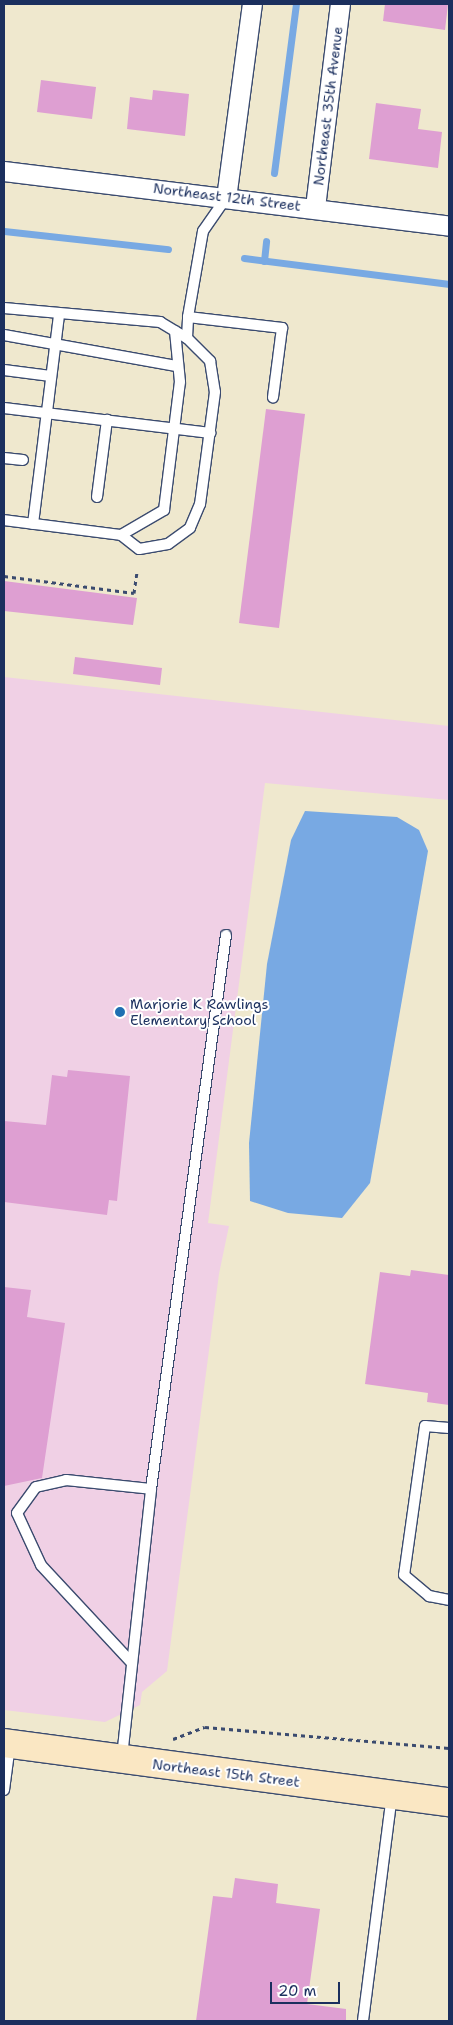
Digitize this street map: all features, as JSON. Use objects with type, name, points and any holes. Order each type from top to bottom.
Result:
[{"type":"street","points":[[226,198],[252,4]]},
{"type":"street","name":"Northeast 35th Avenue","points":[[315,207],[340,4]]},
{"type":"street","name":"Northeast 12th Street","points":[[4,171],[315,207],[449,226]]},
{"type":"street","name":"Northeast 15th Street","points":[[7,1744],[449,1802]]},
{"type":"lane","points":[[187,338],[188,317],[203,231],[226,198]]},
{"type":"lane","points":[[4,308],[59,315],[160,322],[187,338],[210,361],[215,392],[200,504],[190,528],[168,544],[139,548],[121,535],[4,520]]},
{"type":"lane","points":[[34,524],[59,315]]},
{"type":"lane","points":[[188,317],[282,328],[273,397]]},
{"type":"lane","points":[[121,535],[164,510],[180,382],[176,366],[175,331]]},
{"type":"lane","points":[[4,335],[55,341],[84,352],[176,366]]},
{"type":"lane","points":[[4,370],[51,376]]},
{"type":"lane","points":[[4,408],[210,433]]},
{"type":"lane","points":[[97,497],[107,420]]},
{"type":"lane","points":[[4,458],[23,460]]},
{"type":"lane","points":[[122,1760],[151,1489],[226,935]]},
{"type":"lane","points":[[449,1428],[425,1426],[404,1575],[429,1596],[449,1600]]},
{"type":"lane","points":[[131,1662],[41,1565],[17,1513],[36,1487],[66,1480],[151,1489]]},
{"type":"lane","points":[[4,1790],[7,1744]]},
{"type":"lane","points":[[362,2019],[392,1794]]},
{"type":"path","points":[[4,576],[134,593],[137,571]]},
{"type":"path","points":[[170,1740],[205,1727],[449,1748]]},
{"type":"shaded area","name":"Marjorie K Rawlings Elementary School","points":[[4,677],[449,726],[449,800],[265,783],[208,1223],[229,1226],[219,1274],[167,1671],[142,1692],[140,1705],[105,1722],[4,1710]]},
{"type":"water","points":[[305,811],[397,817],[419,830],[428,851],[370,1183],[342,1218],[288,1213],[250,1201],[249,1143],[267,964],[291,840]]},
{"type":"building","points":[[385,4],[448,4],[445,30],[383,21]]},
{"type":"building","points":[[41,80],[96,87],[92,119],[37,112]]},
{"type":"building","points":[[153,90],[189,94],[185,136],[127,129],[130,97],[152,100]]},
{"type":"building","points":[[376,103],[421,109],[418,129],[442,132],[438,168],[369,159]]},
{"type":"building","points":[[266,409],[305,414],[279,628],[239,623]]},
{"type":"building","points":[[4,581],[137,598],[133,625],[4,611]]},
{"type":"building","points":[[75,657],[162,668],[160,685],[73,674]]},
{"type":"building","points":[[68,1070],[130,1076],[117,1201],[109,1200],[107,1215],[4,1202],[4,1121],[46,1125],[52,1075],[67,1077]]},
{"type":"building","points":[[411,1270],[449,1275],[449,1405],[427,1402],[428,1393],[365,1384],[380,1272],[410,1276]]},
{"type":"building","points":[[4,1287],[31,1290],[27,1317],[65,1323],[42,1478],[4,1486]]},
{"type":"building","points":[[235,1878],[278,1884],[276,1903],[320,1909],[307,2004],[346,2009],[346,2021],[196,2021],[213,1896],[232,1898]]},
{"type":"waterway","points":[[274,173],[296,4]]},
{"type":"waterway","points":[[4,231],[168,249]]},
{"type":"waterway","points":[[264,261],[266,241]]},
{"type":"waterway","points":[[244,258],[449,284]]},
{"type":"place","name":"Marjorie K Rawlings Elementary School","points":[[120,1012]]}]
